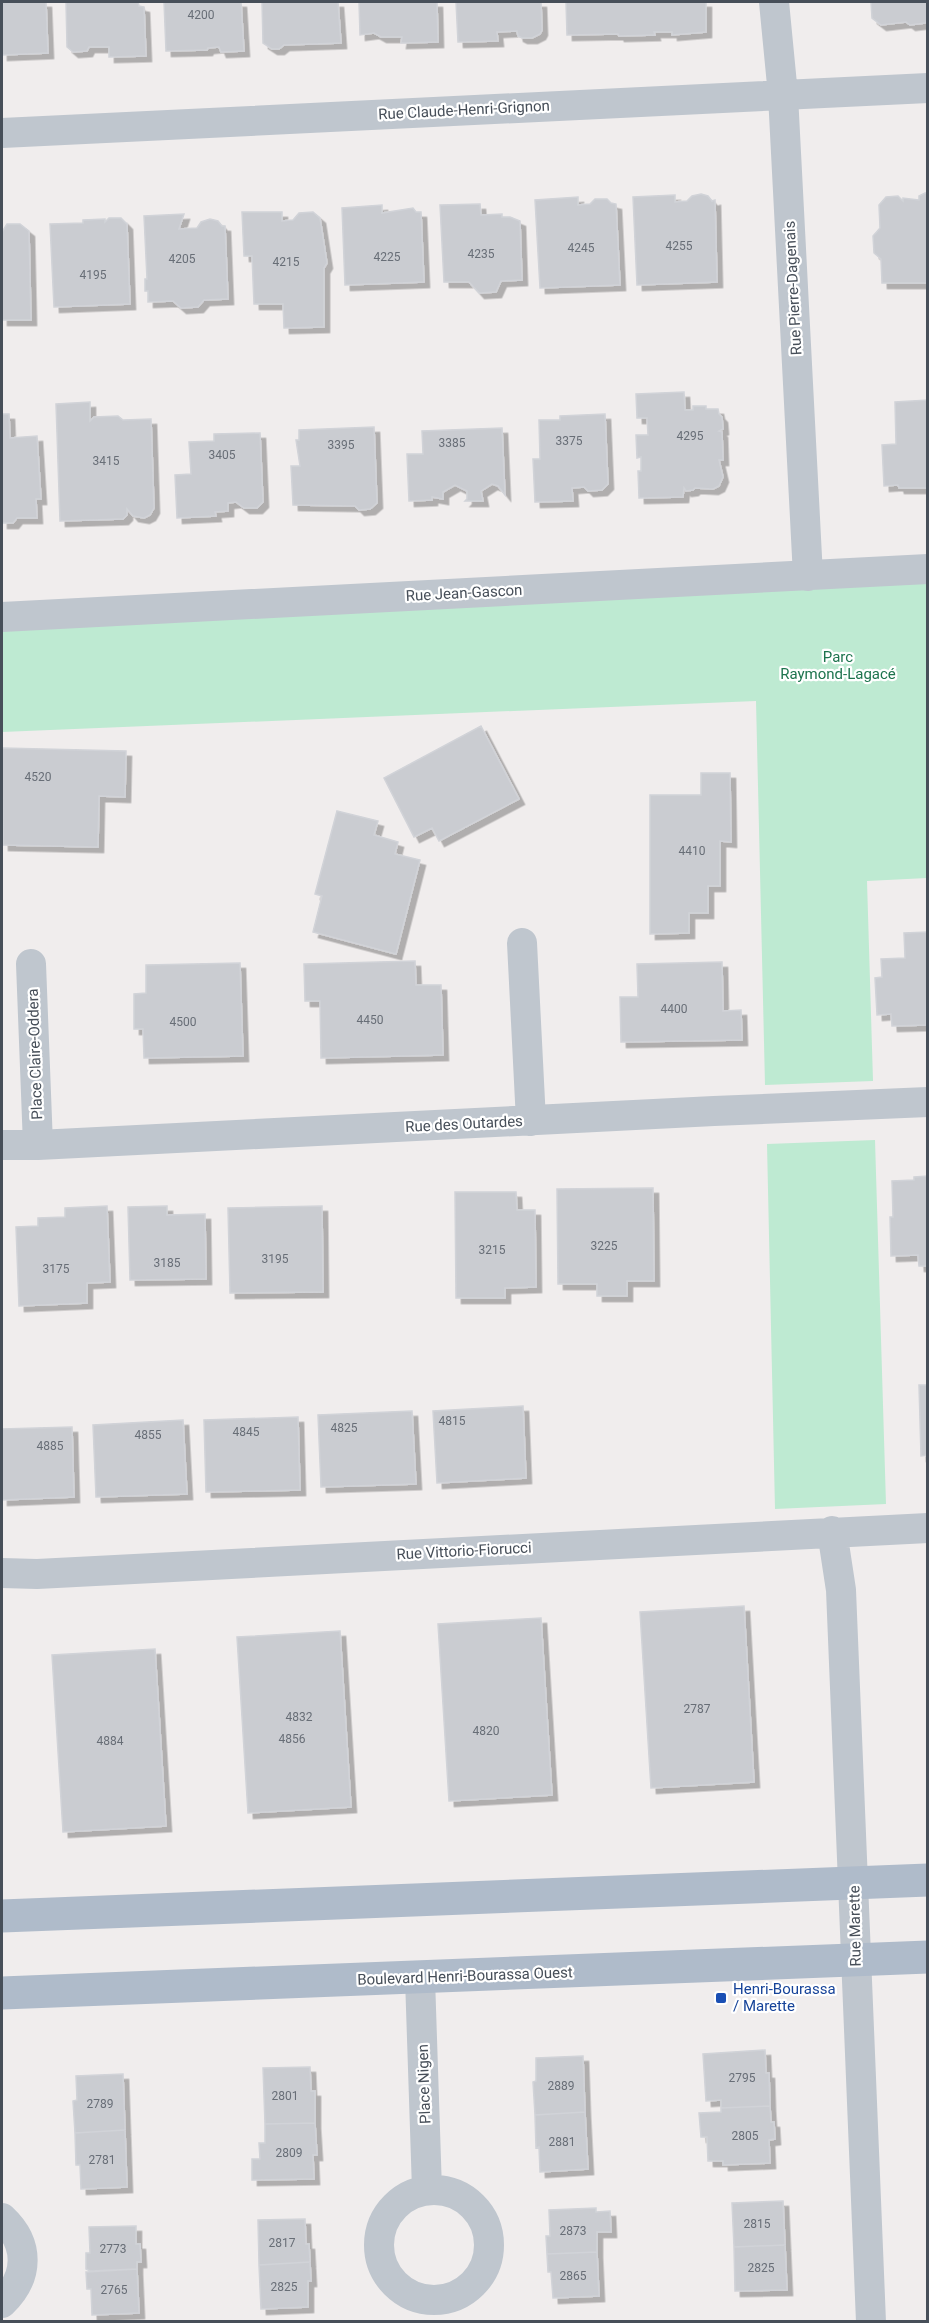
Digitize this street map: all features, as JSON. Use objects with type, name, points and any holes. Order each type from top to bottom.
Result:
[{"type":"main road","points":[[2,1916],[927,1880]]},
{"type":"main road","name":"Boulevard Henri-Bourassa Ouest","points":[[2,1993],[927,1958]]},
{"type":"street","name":"Rue Pierre-Dagenais","points":[[774,2],[783,95],[807,576]]},
{"type":"street","name":"Rue Claude-Henri-Grignon","points":[[2,133],[927,88]]},
{"type":"street","name":"Rue Jean-Gascon","points":[[2,617],[927,569]]},
{"type":"street","points":[[522,943],[531,1120]]},
{"type":"street","name":"Place Claire-Oddera","points":[[31,964],[38,1145]]},
{"type":"street","name":"Rue des Outardes","points":[[2,1144],[38,1145],[927,1102]]},
{"type":"street","name":"Rue Vittorio-Fiorucci","points":[[2,1573],[37,1574],[927,1528]]},
{"type":"street","name":"Rue Marette","points":[[832,1532],[841,1590],[871,2322]]},
{"type":"street","name":"Place Nigen","points":[[420,1978],[427,2190]]},
{"type":"street","points":[[2,2218],[12,2227],[20,2243],[23,2260],[21,2277],[12,2293],[2,2303]]},
{"type":"green space","name":"Parc Raymond-Lagacé","points":[[927,570],[927,878],[867,881],[873,1081],[765,1085],[756,701],[2,732],[2,617]]},
{"type":"green space","points":[[875,1140],[886,1504],[775,1509],[767,1144]]},
{"type":"building","points":[[2,2],[46,2],[48,53],[2,55]]},
{"type":"building","points":[[66,2],[138,2],[139,6],[144,7],[146,56],[109,57],[109,47],[89,47],[87,51],[73,52],[67,47]]},
{"type":"building","points":[[164,2],[241,2],[244,51],[221,52],[219,47],[207,50],[166,51]]},
{"type":"building","points":[[262,2],[338,2],[341,43],[284,45],[279,49],[272,49],[263,43]]},
{"type":"building","points":[[359,2],[437,2],[438,42],[401,43],[402,37],[381,37],[374,33],[360,35]]},
{"type":"building","points":[[456,2],[541,2],[542,30],[540,34],[532,38],[522,38],[518,36],[517,31],[497,32],[498,41],[458,42]]},
{"type":"building","points":[[566,2],[706,2],[706,32],[672,35],[672,32],[654,32],[655,35],[567,35]]},
{"type":"building","points":[[871,2],[928,2],[928,20],[925,23],[910,25],[906,22],[881,25],[872,18]]},
{"type":"building","points":[[928,193],[928,283],[882,283],[881,259],[874,253],[873,236],[880,228],[879,205],[886,197],[898,196],[903,201],[903,198],[919,200],[919,196]]},
{"type":"building","points":[[701,194],[708,196],[712,201],[715,200],[717,282],[637,285],[633,197],[675,195],[675,202],[687,201],[692,196]]},
{"type":"building","points":[[578,197],[578,205],[590,204],[595,199],[607,199],[616,204],[620,285],[540,288],[535,200]]},
{"type":"building","points":[[480,204],[481,215],[502,214],[502,217],[520,221],[522,280],[501,281],[496,292],[479,293],[469,282],[444,282],[440,205]]},
{"type":"building","points":[[382,205],[382,213],[413,208],[416,212],[421,212],[424,282],[345,285],[342,208]]},
{"type":"building","points":[[242,212],[282,212],[282,221],[293,220],[299,213],[313,212],[320,218],[327,263],[324,268],[324,327],[284,328],[283,304],[254,304],[252,256],[244,256]]},
{"type":"building","points":[[184,214],[179,229],[197,228],[201,222],[210,219],[225,226],[228,299],[204,300],[198,307],[181,308],[173,301],[148,302],[148,291],[145,291],[145,279],[147,279],[144,216]]},
{"type":"building","points":[[109,218],[121,218],[127,224],[130,304],[54,307],[50,224],[83,223],[83,220],[105,219],[105,222]]},
{"type":"building","points":[[7,224],[20,224],[29,231],[31,320],[2,320],[2,232]]},
{"type":"building","points":[[684,392],[685,410],[693,410],[693,406],[706,406],[706,409],[718,409],[722,417],[723,429],[719,431],[722,432],[723,460],[719,460],[723,477],[719,486],[713,489],[695,488],[686,491],[684,488],[683,497],[639,498],[638,471],[641,471],[641,457],[637,458],[636,435],[648,435],[647,418],[637,418],[636,394]]},
{"type":"building","points":[[928,400],[928,488],[884,486],[882,445],[896,444],[895,402]]},
{"type":"building","points":[[90,402],[90,421],[94,417],[118,416],[123,420],[151,419],[154,508],[150,515],[144,518],[133,516],[127,509],[127,515],[123,519],[60,521],[56,404]]},
{"type":"building","points":[[2,414],[9,414],[10,438],[37,436],[41,499],[36,499],[37,518],[17,518],[13,523],[2,523]]},
{"type":"building","points":[[605,414],[608,484],[602,490],[588,491],[584,487],[572,488],[573,501],[535,502],[533,459],[540,459],[539,420],[560,420],[560,416]]},
{"type":"building","points":[[374,427],[377,503],[370,509],[359,510],[355,506],[293,505],[291,466],[300,466],[296,440],[299,440],[299,430]]},
{"type":"building","points":[[502,428],[505,495],[498,486],[492,484],[481,491],[483,501],[465,501],[467,491],[455,485],[443,492],[443,499],[432,497],[432,500],[409,501],[407,454],[423,454],[422,431]]},
{"type":"building","points":[[260,433],[263,502],[257,508],[244,508],[236,502],[228,503],[228,511],[215,512],[216,516],[177,518],[175,475],[191,474],[189,442],[214,441],[214,434]]},
{"type":"building","points":[[481,726],[519,799],[439,841],[432,828],[414,837],[384,778]]},
{"type":"building","points":[[2,748],[126,751],[125,797],[99,796],[98,847],[3,845]]},
{"type":"building","points":[[701,773],[730,773],[731,842],[720,841],[720,886],[708,886],[708,913],[689,913],[689,933],[650,934],[650,795],[701,795]]},
{"type":"building","points":[[337,811],[378,821],[374,835],[398,842],[395,854],[420,860],[396,954],[313,932],[322,896],[315,894]]},
{"type":"building","points":[[928,932],[926,1025],[892,1026],[891,1014],[877,1015],[875,978],[882,977],[881,959],[905,958],[904,933]]},
{"type":"building","points":[[415,961],[416,985],[441,985],[443,1055],[321,1058],[320,1001],[305,1001],[304,964]]},
{"type":"building","points":[[722,962],[723,1011],[741,1010],[742,1040],[621,1042],[620,997],[638,997],[637,964]]},
{"type":"building","points":[[240,963],[243,1056],[144,1058],[143,1029],[134,1029],[134,994],[146,993],[146,965]]},
{"type":"building","points":[[928,1176],[928,1266],[919,1266],[918,1255],[891,1256],[892,1181],[914,1180],[914,1177]]},
{"type":"building","points":[[653,1188],[654,1281],[627,1281],[627,1296],[597,1296],[597,1284],[558,1284],[557,1189]]},
{"type":"building","points":[[455,1192],[516,1192],[517,1210],[535,1210],[536,1287],[505,1288],[505,1298],[456,1298]]},
{"type":"building","points":[[107,1206],[110,1282],[87,1283],[87,1303],[19,1306],[16,1227],[38,1226],[38,1218],[65,1217],[65,1208]]},
{"type":"building","points":[[167,1206],[167,1215],[205,1214],[206,1279],[130,1280],[128,1207]]},
{"type":"building","points":[[322,1206],[323,1292],[230,1293],[228,1208]]},
{"type":"building","points":[[919,1385],[928,1385],[928,1455],[921,1456]]},
{"type":"building","points":[[523,1406],[526,1478],[437,1483],[433,1411]]},
{"type":"building","points":[[412,1411],[416,1484],[321,1487],[318,1415]]},
{"type":"building","points":[[298,1417],[300,1490],[206,1492],[204,1420]]},
{"type":"building","points":[[183,1420],[187,1494],[96,1497],[93,1425]]},
{"type":"building","points":[[72,1427],[74,1497],[2,1500],[2,1429]]},
{"type":"building","points":[[744,1606],[754,1782],[651,1788],[640,1612]]},
{"type":"building","points":[[541,1618],[552,1795],[449,1801],[438,1624]]},
{"type":"building","points":[[340,1631],[351,1807],[248,1813],[237,1637]]},
{"type":"building","points":[[155,1649],[166,1826],[63,1832],[52,1655]]},
{"type":"building","points":[[765,2050],[766,2073],[769,2073],[770,2106],[721,2108],[721,2100],[706,2101],[703,2054]]},
{"type":"building","points":[[583,2056],[585,2112],[535,2115],[533,2082],[536,2081],[536,2058]]},
{"type":"building","points":[[310,2067],[311,2091],[315,2091],[315,2123],[265,2124],[263,2068]]},
{"type":"building","points":[[123,2074],[125,2130],[75,2133],[73,2101],[77,2100],[76,2076]]},
{"type":"building","points":[[770,2106],[775,2139],[769,2140],[770,2163],[723,2165],[723,2161],[708,2161],[707,2137],[701,2137],[699,2113],[721,2112],[721,2108]]},
{"type":"building","points":[[585,2112],[588,2169],[540,2172],[539,2147],[536,2148],[535,2115]]},
{"type":"building","points":[[315,2123],[317,2155],[313,2155],[314,2179],[252,2180],[252,2159],[260,2159],[259,2143],[265,2143],[265,2124]]},
{"type":"building","points":[[125,2130],[127,2187],[81,2189],[80,2165],[76,2165],[75,2133]]},
{"type":"building","points":[[783,2201],[785,2245],[734,2247],[732,2203]]},
{"type":"building","points":[[596,2208],[596,2212],[610,2211],[611,2232],[597,2232],[597,2252],[547,2254],[546,2236],[550,2236],[549,2210]]},
{"type":"building","points":[[305,2219],[306,2244],[309,2244],[310,2262],[259,2265],[258,2220]]},
{"type":"building","points":[[136,2226],[136,2244],[140,2244],[141,2262],[137,2262],[137,2269],[90,2271],[86,2269],[86,2253],[90,2253],[89,2227]]},
{"type":"building","points":[[785,2245],[787,2290],[735,2291],[734,2247]]},
{"type":"building","points":[[597,2252],[599,2296],[553,2298],[547,2254]]},
{"type":"building","points":[[310,2262],[311,2281],[308,2281],[308,2307],[261,2309],[259,2265]]},
{"type":"building","points":[[137,2269],[139,2313],[92,2315],[91,2289],[87,2289],[86,2272]]},
{"type":"place","name":"Henri-Bourassa / Marette","points":[[721,1998]]}]
